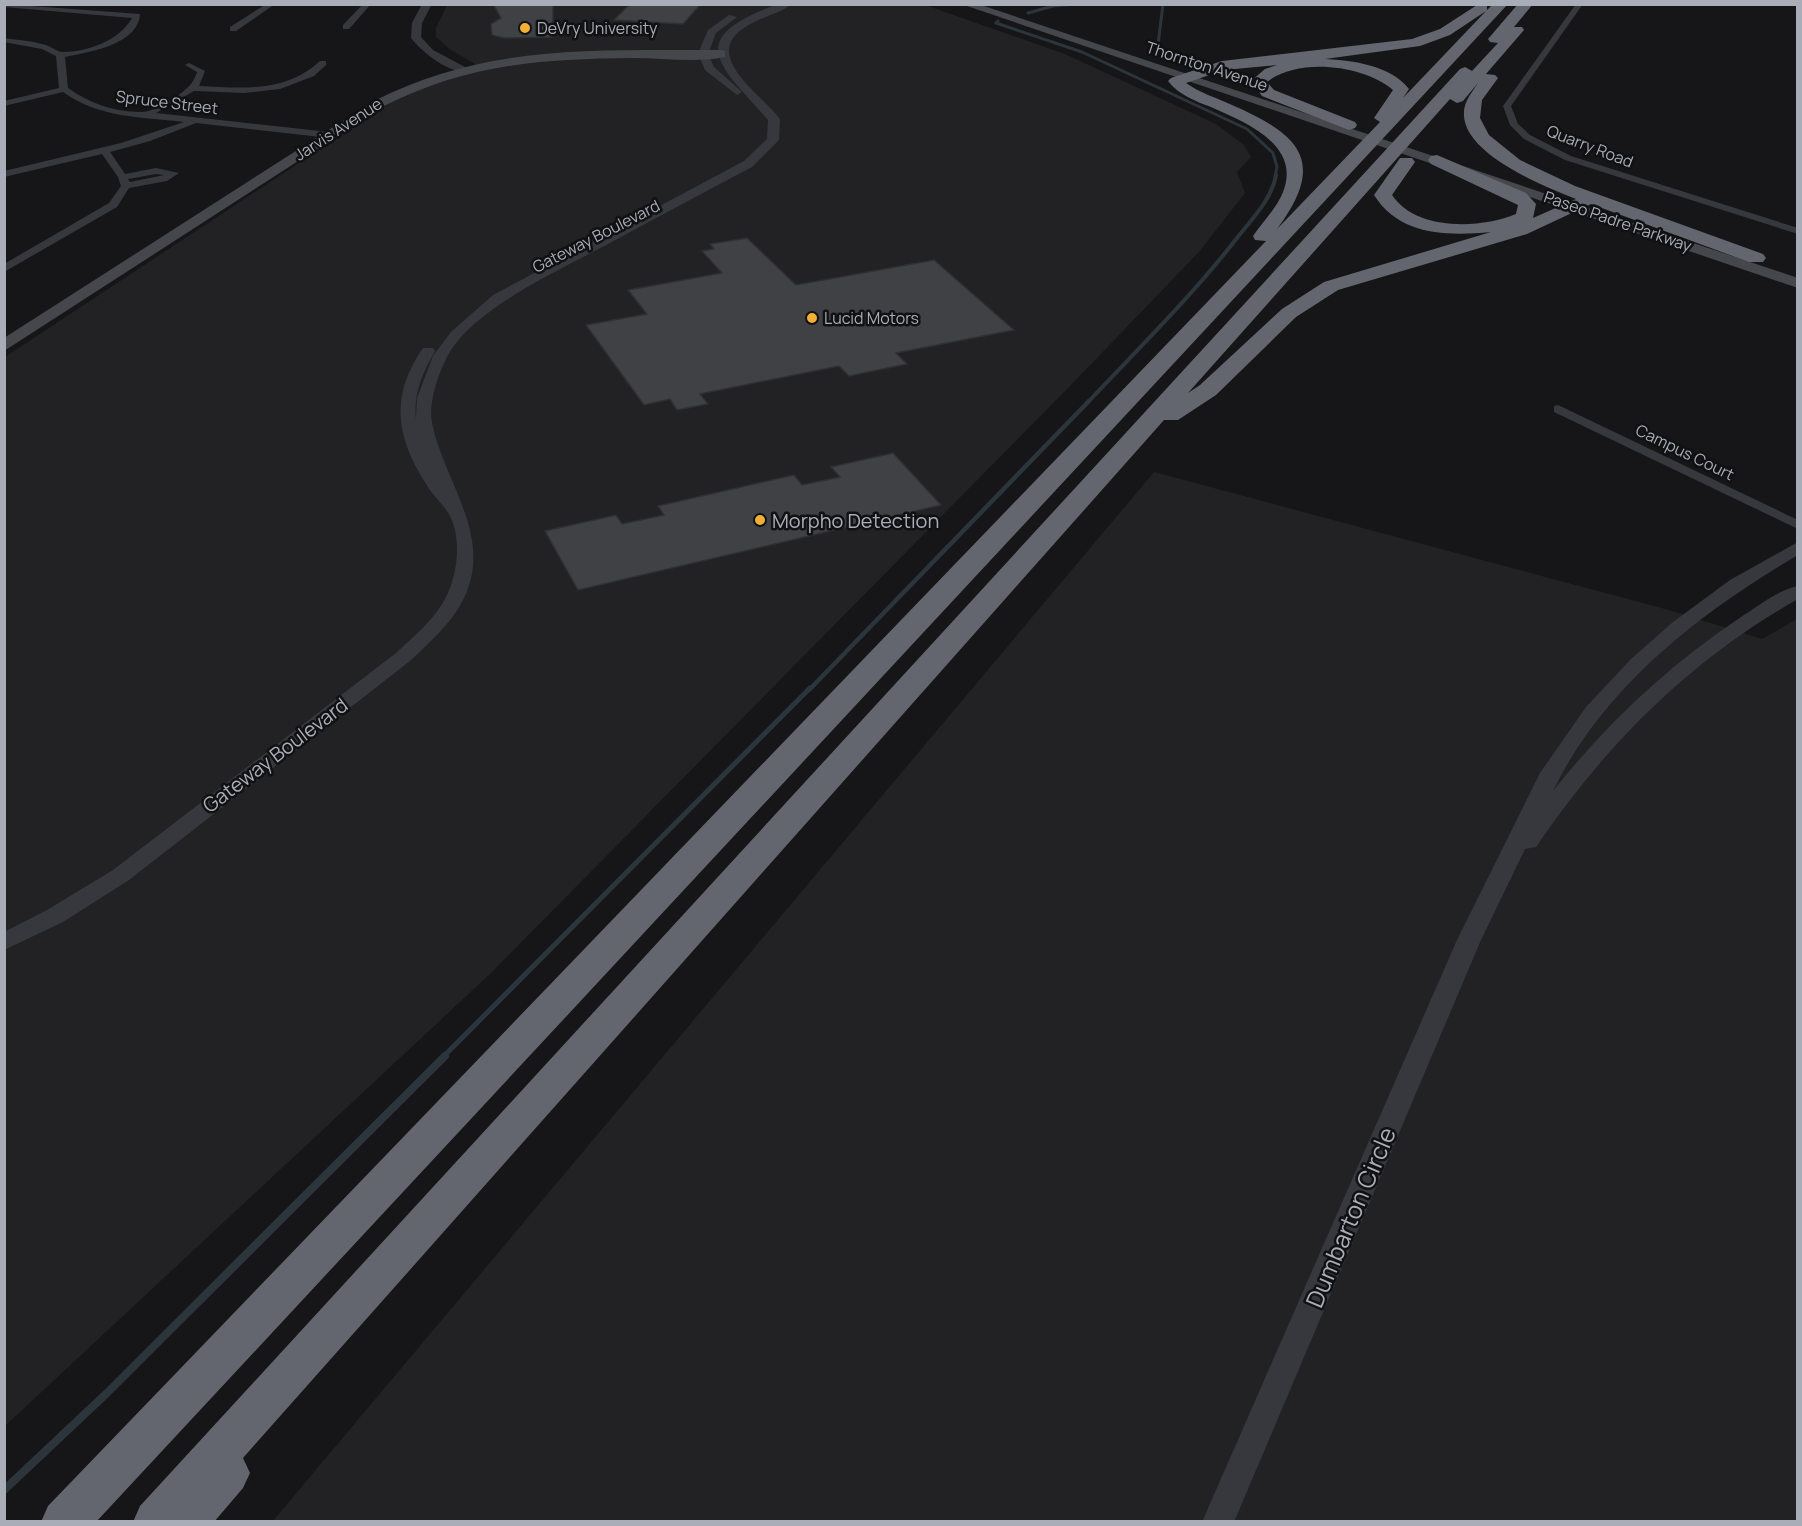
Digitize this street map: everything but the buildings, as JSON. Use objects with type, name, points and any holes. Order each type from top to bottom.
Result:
[{"type":"highway","points":[[1183,342],[1290,196],[1297,173],[1294,162],[1279,140],[1254,122],[1177,84],[1176,81],[1190,75],[1242,63],[1372,50],[1415,43],[1445,32],[1487,4]]},
{"type":"highway","points":[[64,1521],[1501,4]]},
{"type":"highway","points":[[156,1521],[1526,4]]},
{"type":"highway","points":[[184,1521],[643,1003],[1395,163],[1502,48],[1538,4]]},
{"type":"highway","points":[[1502,48],[1503,59],[1474,100],[1472,110],[1475,128],[1490,146],[1514,164],[1558,185],[1756,258]]},
{"type":"highway","points":[[1334,182],[1400,95],[1401,89],[1397,84],[1361,68],[1323,64],[1271,70],[1259,81],[1268,93],[1346,127]]},
{"type":"highway","points":[[1439,158],[1520,197],[1527,204],[1524,217],[1500,227],[1457,229],[1418,222],[1403,216],[1386,203],[1383,195],[1387,187],[1450,106]]},
{"type":"highway","points":[[1170,415],[1208,390],[1289,313],[1331,286],[1382,269],[1493,239],[1581,205]]},
{"type":"main road","name":"Thornton Avenue","points":[[966,4],[1190,75]]},
{"type":"main road","name":"Thornton Avenue","points":[[986,4],[1439,158]]},
{"type":"main road","name":"Jarvis Avenue","points":[[4,328],[311,133],[394,84],[463,66],[555,58],[721,51]]},
{"type":"main road","name":"Jarvis Avenue","points":[[4,346],[395,93],[463,66]]},
{"type":"main road","name":"Thornton Avenue","points":[[1346,127],[1375,139],[1439,158]]},
{"type":"main road","name":"Paseo Padre Parkway","points":[[1439,158],[1797,272]]},
{"type":"main road","name":"Paseo Padre Parkway","points":[[1581,205],[1797,283]]},
{"type":"street","points":[[233,29],[272,4]]},
{"type":"street","points":[[346,27],[368,4]]},
{"type":"street","points":[[427,4],[417,23],[416,38],[429,52],[463,66]]},
{"type":"street","points":[[438,4],[428,23],[428,37],[440,50],[463,66]]},
{"type":"street","points":[[704,51],[707,40],[720,24],[763,4]]},
{"type":"street","points":[[721,51],[725,39],[736,28],[788,4]]},
{"type":"street","name":"Quarry Road","points":[[1580,4],[1507,106],[1514,125],[1527,137],[1568,158],[1797,231]]},
{"type":"street","points":[[4,5],[137,16],[123,36],[102,46],[60,55],[44,47],[4,40]]},
{"type":"street","name":"Gateway Boulevard","points":[[456,512],[427,477],[407,424],[409,399],[425,356],[442,334],[486,296],[541,264],[717,174],[752,151],[761,140],[763,119],[748,100],[717,77],[709,68],[704,51]]},
{"type":"street","name":"Gateway Boulevard","points":[[4,942],[55,916],[121,875],[403,657],[434,627],[454,600],[465,571],[464,535],[424,422],[425,398],[440,356],[456,335],[498,298],[552,267],[728,176],[763,152],[772,140],[774,118],[727,67],[721,51]]},
{"type":"street","points":[[4,104],[64,89],[61,78],[64,65],[60,55]]},
{"type":"street","points":[[193,88],[270,88],[299,81],[315,73],[323,63]]},
{"type":"street","points":[[144,116],[193,88],[200,79],[201,71],[189,65]]},
{"type":"street","name":"Spruce Street","points":[[64,89],[81,101],[109,111],[330,135]]},
{"type":"street","points":[[4,174],[34,165],[105,152],[162,136],[193,121]]},
{"type":"street","points":[[4,269],[112,205],[124,182],[105,152]]},
{"type":"street","name":"Campus Court","points":[[1558,409],[1797,525]]},
{"type":"street","name":"Dumbarton Circle","points":[[1218,1521],[1482,913],[1551,773],[1593,711],[1638,663],[1680,626],[1736,584],[1797,546]]},
{"type":"street","name":"Dumbarton Circle","points":[[1482,913],[1577,772],[1626,718],[1673,676],[1719,641],[1797,591]]},
{"type":"shaded area","points":[[447,5],[925,5],[1065,54],[1216,124],[1244,145],[1251,157],[1237,172],[1245,193],[1199,252],[1069,387],[490,974],[5,1426],[5,357],[402,95],[482,68],[451,50],[436,37],[436,28]]},
{"type":"shaded area","points":[[1154,472],[1669,610],[1762,639],[1797,619],[1797,1521],[272,1522]]},
{"type":"waterway","points":[[1028,13],[1053,6],[1075,4]]},
{"type":"waterway","points":[[1158,45],[1163,4]]},
{"type":"waterway","points":[[998,21],[996,23],[1082,52],[1247,129],[1273,153],[1277,167],[1275,177]]},
{"type":"waterway","points":[[1088,402],[1165,322],[1220,259],[1261,208],[1274,184],[1276,175]]},
{"type":"waterway","points":[[809,690],[1089,401]]},
{"type":"waterway","points":[[443,1057],[810,688]]},
{"type":"waterway","points":[[4,1490],[107,1393],[445,1056]]},
{"type":"place","name":"DeVry University","points":[[525,28]]},
{"type":"place","name":"Lucid Motors","points":[[812,318]]},
{"type":"place","name":"Morpho Detection","points":[[760,520]]}]
